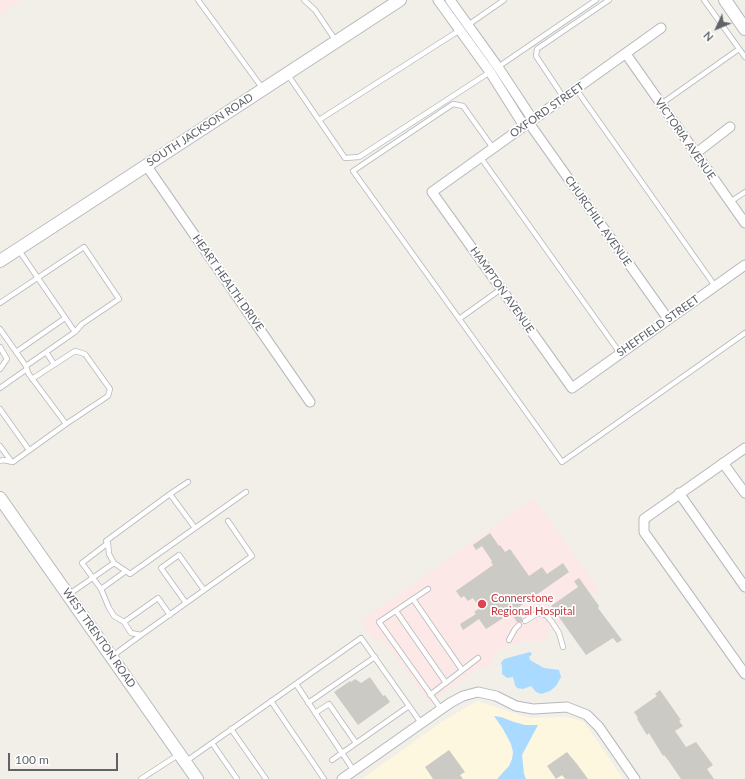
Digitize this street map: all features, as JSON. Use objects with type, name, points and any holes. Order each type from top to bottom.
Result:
[{"type":"main road","name":"SOUTH JACKSON ROAD","points":[[0,261],[400,0]]},
{"type":"main road","points":[[725,0],[745,29]]},
{"type":"main road","name":"WEST TRENTON ROAD","points":[[0,498],[197,779]]},
{"type":"street","name":"CHURCHILL AVENUE","points":[[438,0],[498,67],[528,123]]},
{"type":"street","name":"CHURCHILL AVENUE","points":[[450,0],[464,28],[490,72],[668,319]]},
{"type":"street","name":"OXFORD STREET","points":[[432,192],[661,28]]},
{"type":"street","name":"VICTORIA AVENUE","points":[[626,54],[745,223]]},
{"type":"street","points":[[490,72],[498,67]]},
{"type":"street","points":[[695,154],[730,127]]},
{"type":"street","name":"HEART HEALTH DRIVE","points":[[146,165],[310,402]]},
{"type":"street","name":"HAMPTON AVENUE","points":[[432,192],[572,388]]},
{"type":"street","name":"SHEFFIELD STREET","points":[[572,388],[745,265]]},
{"type":"street","points":[[745,448],[644,518],[644,532],[745,674]]},
{"type":"street","points":[[724,463],[745,493]]},
{"type":"street","points":[[679,493],[745,587]]},
{"type":"street","points":[[342,779],[440,709],[463,696],[478,692],[496,696],[516,706],[533,709],[567,706],[587,715],[599,727],[635,779]]},
{"type":"lane","points":[[198,0],[263,89]]},
{"type":"lane","points":[[304,0],[315,10],[337,41]]},
{"type":"lane","points":[[319,120],[464,28],[504,0]]},
{"type":"lane","points":[[498,67],[596,0]]},
{"type":"lane","points":[[564,98],[536,56],[537,49],[609,0]]},
{"type":"lane","points":[[704,0],[745,57]]},
{"type":"lane","points":[[661,104],[739,49]]},
{"type":"lane","points":[[287,73],[345,158],[359,157],[490,72]]},
{"type":"lane","points":[[576,89],[715,286]]},
{"type":"lane","points":[[493,148],[463,106],[453,104],[353,171],[562,462],[745,333]]},
{"type":"lane","points":[[481,158],[620,353]]},
{"type":"lane","points":[[730,202],[745,192]]},
{"type":"lane","points":[[0,304],[84,247],[119,299],[82,324],[74,332],[0,388]]},
{"type":"lane","points":[[18,249],[74,332]]},
{"type":"lane","points":[[459,319],[501,289]]},
{"type":"lane","points":[[16,352],[65,318]]},
{"type":"lane","points":[[0,329],[32,379],[66,424]]},
{"type":"lane","points":[[0,347],[7,359],[0,369]]},
{"type":"lane","points":[[0,461],[3,460],[12,462],[108,396],[110,389],[85,354],[75,351],[32,379]]},
{"type":"lane","points":[[46,352],[54,364]]},
{"type":"lane","points":[[0,409],[29,450]]},
{"type":"lane","points":[[0,446],[10,461]]},
{"type":"lane","points":[[188,482],[106,541],[108,543],[109,554],[114,563],[130,574],[246,492]]},
{"type":"lane","points":[[170,494],[195,528]]},
{"type":"lane","points":[[111,657],[252,556],[228,521]]},
{"type":"lane","points":[[108,543],[82,562],[100,588],[114,616],[124,622],[131,633],[141,635]]},
{"type":"lane","points":[[186,603],[161,568],[179,555],[204,590]]},
{"type":"lane","points":[[68,595],[114,563]]},
{"type":"lane","points":[[100,588],[126,571]]},
{"type":"lane","points":[[428,589],[379,622],[440,709]]},
{"type":"lane","points":[[124,622],[158,598],[170,615]]},
{"type":"lane","points":[[413,599],[462,670]]},
{"type":"lane","points":[[396,611],[446,683]]},
{"type":"lane","points":[[524,621],[538,614],[546,615],[559,633],[563,647]]},
{"type":"lane","points":[[509,640],[515,629],[520,625]]},
{"type":"lane","points":[[141,779],[212,743],[361,638],[421,723]]},
{"type":"lane","points":[[308,703],[375,657]]},
{"type":"lane","points":[[430,695],[478,658]]},
{"type":"lane","points":[[296,684],[354,771]]},
{"type":"lane","points":[[271,701],[324,779]]},
{"type":"lane","points":[[315,713],[329,704],[356,743]]},
{"type":"lane","points":[[332,760],[409,706]]},
{"type":"lane","points":[[231,729],[266,779]]},
{"type":"lane","points":[[212,743],[237,779]]},
{"type":"shaded area","points":[[0,0],[21,0],[0,15]]},
{"type":"shaded area","name":"Connerstone Regional Hospital","points":[[534,498],[599,590],[559,618],[562,623],[548,632],[544,643],[536,641],[521,642],[501,649],[496,653],[493,659],[492,667],[479,668],[429,703],[382,637],[375,642],[361,621]]},
{"type":"shaded area","points":[[477,701],[529,718],[567,717],[584,722],[623,779],[362,779],[440,723]]},
{"type":"water","points":[[530,652],[532,654],[529,657],[530,660],[544,668],[559,670],[561,677],[556,686],[550,691],[541,694],[536,692],[531,686],[523,689],[517,688],[513,677],[507,678],[502,674],[501,663],[504,659]]},
{"type":"water","points":[[494,716],[525,725],[538,725],[522,755],[526,779],[497,779],[509,766],[513,752],[511,744]]},
{"type":"building","points":[[490,533],[505,552],[510,549],[529,576],[542,567],[547,574],[563,563],[569,572],[516,609],[522,618],[522,622],[517,622],[511,613],[486,629],[479,619],[463,630],[460,624],[476,614],[474,612],[480,608],[473,598],[468,601],[464,596],[461,598],[456,591],[493,565],[482,546],[476,550],[473,545]]},
{"type":"building","points":[[579,578],[599,606],[598,608],[622,640],[617,643],[613,638],[586,655],[551,606],[578,587],[574,581]]},
{"type":"building","points":[[370,677],[383,696],[385,695],[390,702],[358,725],[334,692],[350,681],[351,682],[355,679],[361,683]]},
{"type":"building","points":[[660,690],[681,720],[679,721],[683,726],[675,731],[686,747],[696,742],[713,765],[707,769],[714,779],[681,779],[668,760],[664,755],[663,756],[649,733],[647,735],[637,719],[638,718],[634,712],[657,696],[655,694]]},
{"type":"building","points":[[449,750],[465,772],[460,775],[463,779],[433,779],[425,767]]},
{"type":"building","points":[[567,752],[588,779],[565,779],[562,775],[556,779],[547,766]]},
{"type":"place","name":"Connerstone Regional Hospital","points":[[482,604]]}]
